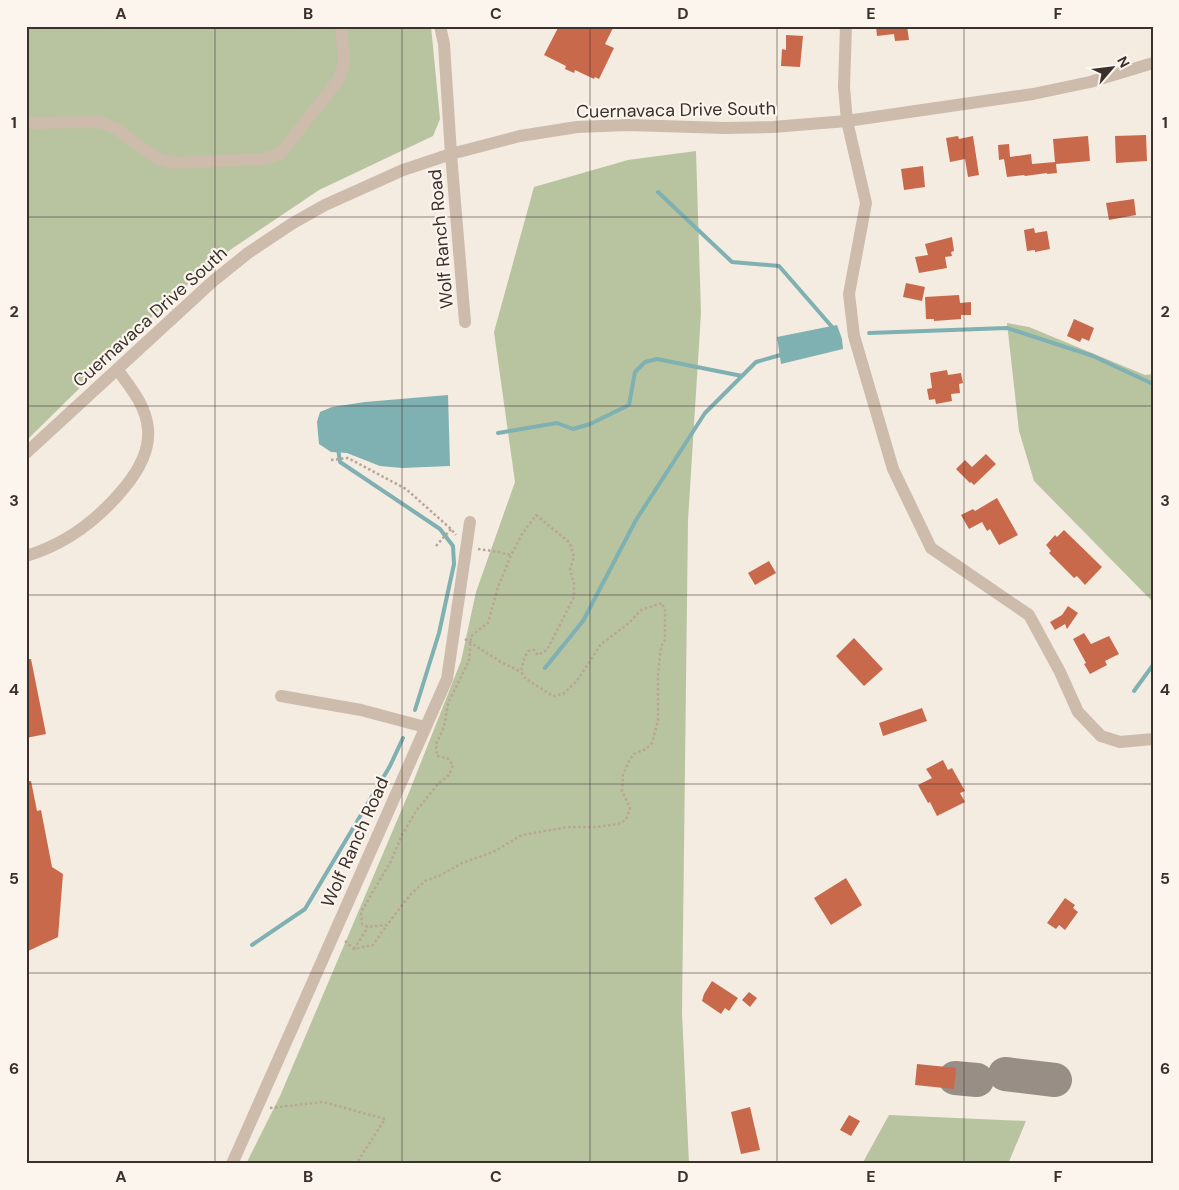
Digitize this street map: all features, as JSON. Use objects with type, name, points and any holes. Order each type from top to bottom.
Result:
[{"type":"street","points":[[26,123],[98,122],[115,128],[160,159],[174,162],[262,159],[280,154],[339,79],[344,63],[340,26]]},
{"type":"street","name":"Wolf Ranch Road","points":[[440,26],[444,44],[465,322]]},
{"type":"street","points":[[846,26],[844,87],[848,121],[866,203],[849,294],[854,336],[893,469],[931,548],[1029,615],[1060,672],[1078,712],[1101,736],[1120,742],[1153,739]]},
{"type":"street","name":"Cuernavaca Drive South","points":[[26,453],[212,282],[248,253],[325,205],[403,170],[451,154],[520,136],[577,127],[628,124],[744,128],[848,121],[1033,94],[1090,82],[1153,63]]},
{"type":"street","points":[[26,556],[54,545],[95,519],[119,494],[139,468],[146,453],[148,427],[141,404],[117,369]]},
{"type":"street","name":"Wolf Ranch Road","points":[[232,1164],[447,679],[470,522]]},
{"type":"street","points":[[281,696],[361,710],[425,726]]},
{"type":"path","points":[[331,460],[348,458],[406,489],[451,529],[466,547],[511,555]]},
{"type":"path","points":[[387,925],[368,927],[362,924],[361,912],[391,861],[416,811],[448,775],[453,765],[446,758],[437,756],[436,744],[444,726],[448,703],[469,661],[472,636],[488,623],[498,586],[511,555],[522,534],[536,514],[570,543],[574,557],[570,569],[574,584],[574,597],[546,650],[538,655],[534,650],[528,651],[521,672]]},
{"type":"path","points":[[436,546],[451,529]]},
{"type":"path","points":[[354,949],[373,945],[410,895],[425,881],[441,875],[462,863],[493,852],[522,835],[568,827],[597,828],[618,824],[626,820],[630,808],[622,791],[623,775],[634,754],[646,749],[652,743],[658,720],[661,647],[665,640],[665,610],[662,603],[641,610],[629,623],[602,644],[577,681],[564,694],[553,696],[526,679],[521,672],[501,662],[454,632]]},
{"type":"path","points":[[354,949],[368,927]]},
{"type":"path","points":[[335,931],[354,949]]},
{"type":"path","points":[[257,1109],[324,1102],[385,1119],[356,1164]]},
{"type":"green space","points":[[26,26],[431,26],[440,119],[433,136],[319,190],[230,250],[168,301],[26,441]]},
{"type":"green space","points":[[696,151],[701,313],[688,520],[682,1013],[689,1164],[246,1164],[280,1096],[410,790],[461,661],[476,592],[515,482],[494,332],[534,187],[628,160]]},
{"type":"green space","points":[[1007,323],[1029,327],[1145,375],[1153,374],[1153,602],[1034,481],[1019,431]]},
{"type":"green space","points":[[889,1115],[1026,1121],[1008,1164],[862,1164]]},
{"type":"water","points":[[837,325],[843,349],[781,364],[777,337]]},
{"type":"water","points":[[448,395],[450,466],[402,468],[380,466],[347,453],[331,452],[319,444],[317,422],[320,412],[332,407],[365,402]]},
{"type":"building","points":[[559,26],[614,26],[605,44],[614,48],[599,79],[595,77],[594,79],[575,70],[574,73],[565,69],[566,66],[544,55]]},
{"type":"building","points":[[876,26],[907,26],[909,40],[895,41],[894,34],[877,36]]},
{"type":"building","points":[[786,35],[803,36],[800,67],[781,66],[782,49],[786,50]]},
{"type":"building","points":[[1146,135],[1147,161],[1116,163],[1115,136]]},
{"type":"building","points":[[958,136],[959,139],[973,136],[979,175],[968,177],[965,159],[950,162],[946,138]]},
{"type":"building","points":[[1088,136],[1090,161],[1056,164],[1057,173],[1007,177],[1004,159],[999,160],[998,145],[1009,144],[1010,157],[1031,154],[1032,164],[1055,162],[1053,139]]},
{"type":"building","points":[[923,166],[925,187],[904,190],[901,169]]},
{"type":"building","points":[[1134,199],[1136,215],[1109,220],[1106,203]]},
{"type":"building","points":[[1034,228],[1035,233],[1047,231],[1050,249],[1035,252],[1035,250],[1027,251],[1024,230]]},
{"type":"building","points":[[952,237],[954,251],[951,252],[952,256],[945,257],[947,268],[919,273],[915,257],[928,255],[925,244]]},
{"type":"building","points":[[906,283],[925,287],[922,301],[903,297]]},
{"type":"building","points":[[959,295],[960,303],[971,302],[971,315],[961,315],[961,319],[934,321],[934,319],[926,319],[925,297]]},
{"type":"building","points":[[1074,319],[1094,328],[1089,341],[1082,338],[1080,342],[1067,336]]},
{"type":"building","points":[[947,370],[948,375],[961,373],[963,383],[959,384],[960,393],[951,394],[952,401],[936,404],[935,399],[929,400],[927,389],[932,388],[930,373]]},
{"type":"building","points":[[986,454],[996,464],[974,485],[956,469],[965,460],[972,467]]},
{"type":"building","points":[[997,498],[1018,535],[999,545],[990,529],[987,531],[982,522],[969,529],[961,515],[973,509],[975,511]]},
{"type":"building","points":[[1064,530],[1102,567],[1085,585],[1077,576],[1074,578],[1049,553],[1051,551],[1046,545],[1055,535],[1057,537]]},
{"type":"building","points":[[769,561],[776,573],[755,585],[748,573]]},
{"type":"building","points":[[1068,606],[1078,613],[1067,629],[1065,624],[1055,630],[1050,622],[1062,615]]},
{"type":"building","points":[[1084,633],[1091,644],[1109,636],[1119,654],[1105,661],[1107,665],[1090,674],[1073,639]]},
{"type":"building","points":[[854,638],[883,669],[864,686],[836,656]]},
{"type":"building","points":[[26,659],[31,659],[46,734],[26,738]]},
{"type":"building","points":[[922,708],[927,721],[883,736],[879,723]]},
{"type":"building","points":[[943,760],[948,770],[952,768],[965,791],[960,793],[965,802],[937,816],[918,785],[932,778],[926,769]]},
{"type":"building","points":[[26,781],[31,781],[37,811],[41,810],[52,867],[63,874],[58,937],[26,952]]},
{"type":"building","points":[[846,878],[862,905],[831,925],[814,898]]},
{"type":"building","points":[[1065,898],[1075,905],[1073,908],[1078,912],[1065,930],[1059,925],[1056,929],[1047,923]]},
{"type":"building","points":[[712,981],[738,998],[729,1011],[725,1008],[721,1014],[702,1001]]},
{"type":"building","points":[[749,992],[757,998],[750,1007],[742,1000]]},
{"type":"building","points":[[917,1064],[956,1068],[954,1089],[915,1085]]},
{"type":"building","points":[[750,1107],[760,1150],[741,1154],[731,1112]]},
{"type":"building","points":[[849,1115],[860,1121],[851,1136],[840,1130]]},
{"type":"waterway","points":[[658,192],[732,262],[779,266],[833,328]]},
{"type":"waterway","points":[[869,333],[1007,328],[1093,356],[1153,384]]},
{"type":"waterway","points":[[545,668],[583,621],[636,520],[705,413],[756,362],[784,354]]},
{"type":"waterway","points":[[498,433],[557,423],[573,429],[590,424],[629,405],[635,372],[645,362],[657,359],[742,376]]},
{"type":"waterway","points":[[338,448],[340,462],[440,529],[453,546],[454,564],[439,633],[415,710]]},
{"type":"waterway","points":[[1134,691],[1153,665]]},
{"type":"waterway","points":[[252,945],[305,909],[390,766],[403,738]]},
{"type":"taxiway","points":[[1005,1074],[1055,1080]]},
{"type":"taxiway","points":[[955,1078],[977,1080]]}]
